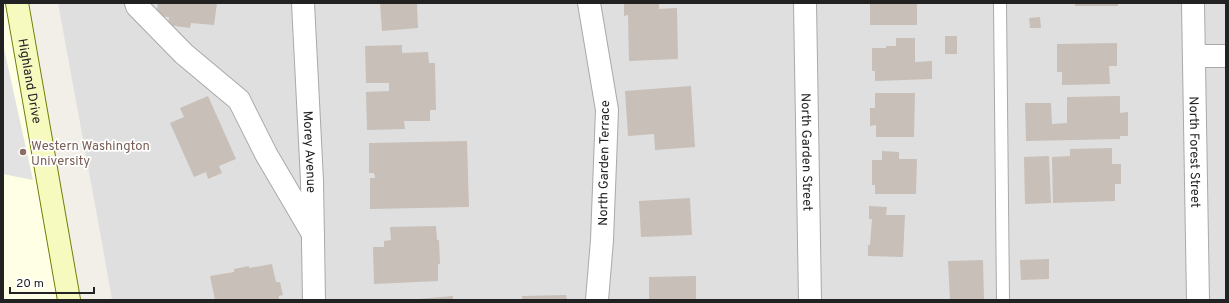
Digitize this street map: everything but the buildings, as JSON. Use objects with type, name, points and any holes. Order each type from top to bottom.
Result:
[{"type":"street","name":"Highland Drive","points":[[17,3],[69,300]]},
{"type":"street","points":[[136,3],[137,6],[184,54],[239,100],[266,154],[313,234]]},
{"type":"street","name":"Morey Avenue","points":[[303,3],[312,181],[314,300]]},
{"type":"street","name":"North Garden Terrace","points":[[590,3],[607,110],[602,240],[597,300]]},
{"type":"street","name":"North Garden Street","points":[[805,3],[810,300]]},
{"type":"street","name":"North Forest Street","points":[[1193,3],[1198,300]]},
{"type":"street","points":[[1194,56],[1226,56]]},
{"type":"lane","points":[[1000,3],[1003,300]]},
{"type":"shaded area","name":"Western Washington University","points":[[3,3],[17,3],[69,300],[3,300]]},
{"type":"shaded area","points":[[58,3],[1226,3],[1226,300],[112,300]]},
{"type":"shaded area","points":[[3,44],[33,180],[3,174]]},
{"type":"place","name":"Western Washington University","points":[[23,152]]}]
